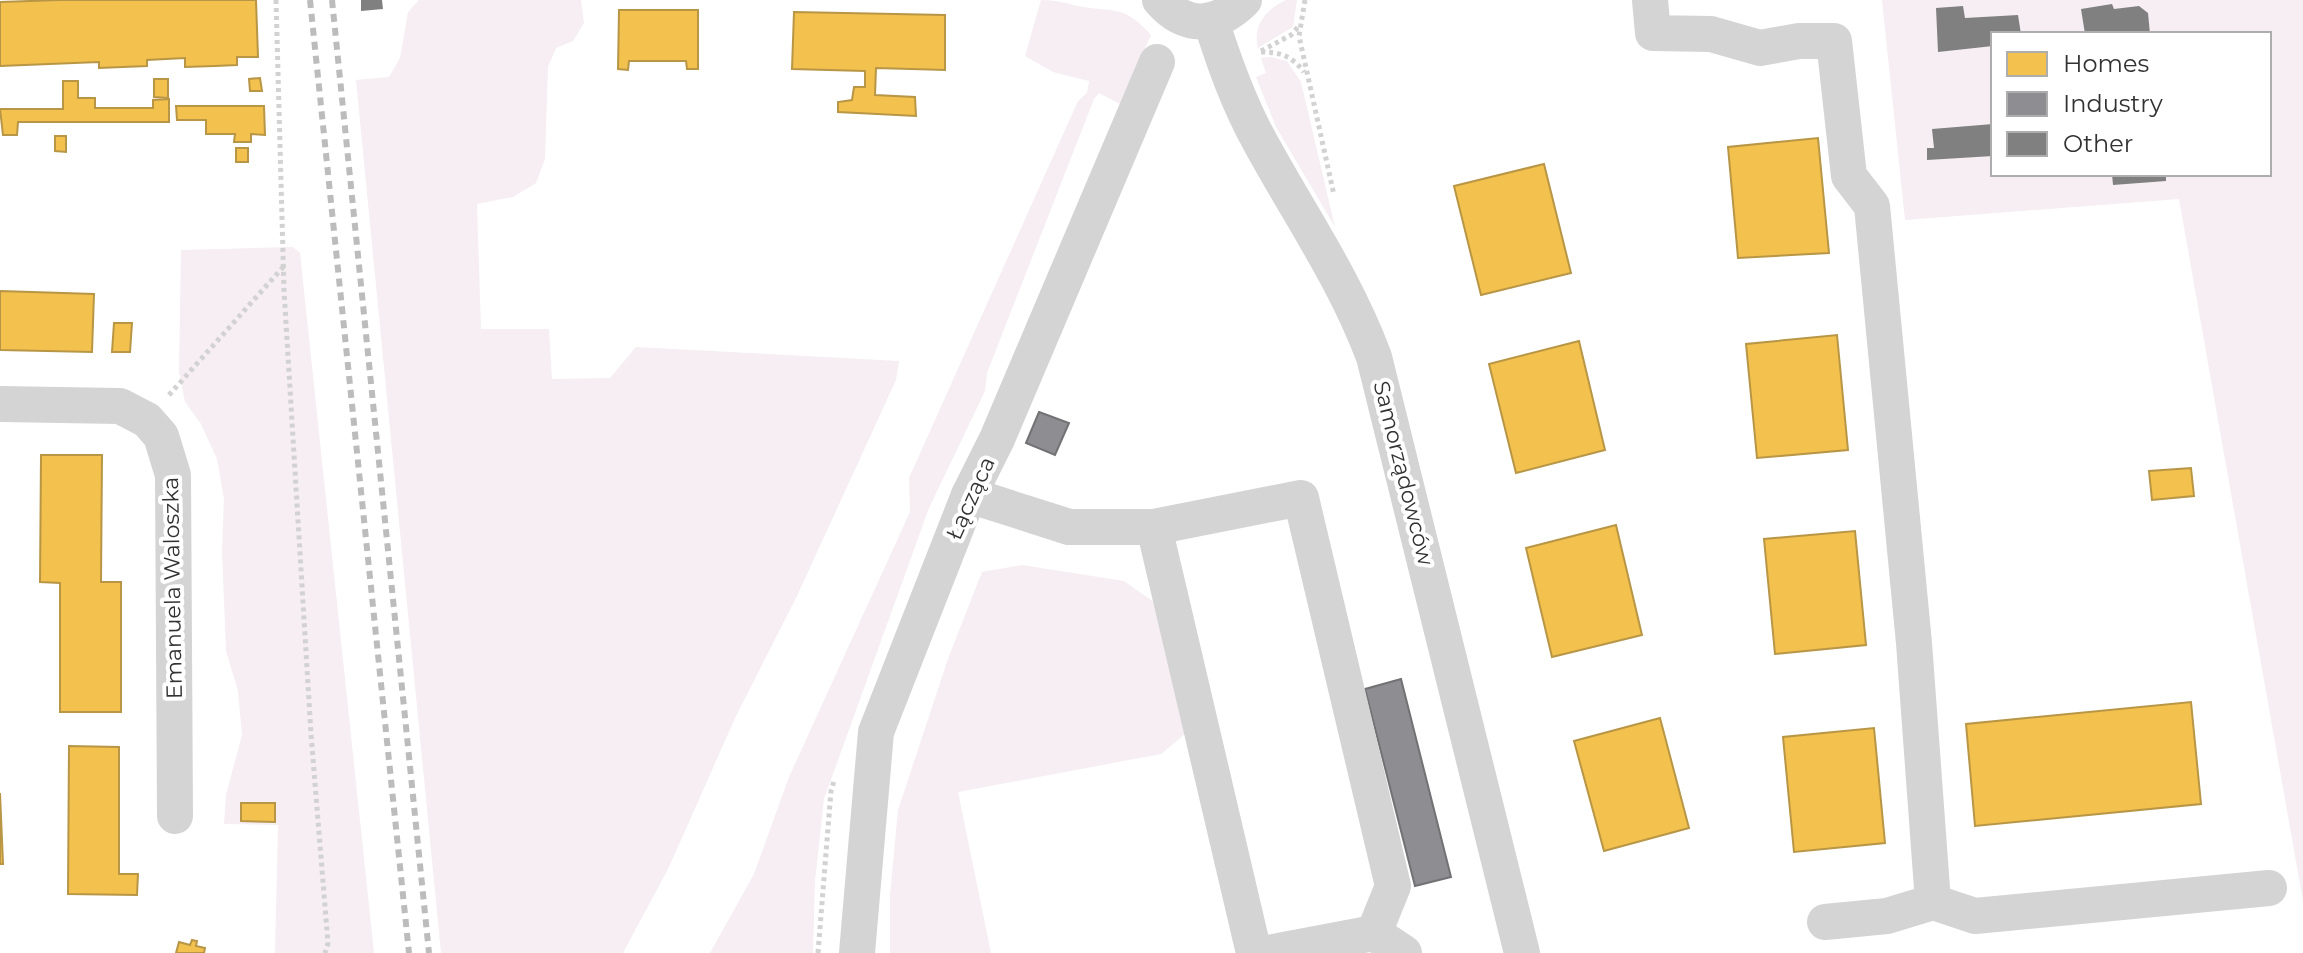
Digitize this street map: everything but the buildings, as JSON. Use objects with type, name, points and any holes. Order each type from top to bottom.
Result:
[{"type":"street","points":[[1160,0],[1181,17],[1196,22],[1211,21],[1229,14],[1244,0]]},
{"type":"street","points":[[1650,0],[1653,33],[1711,34],[1760,48],[1799,41],[1834,41],[1849,176],[1872,206],[1914,643],[1933,902]]},
{"type":"street","name":"Samorządowców","points":[[1211,21],[1225,68],[1258,139],[1345,287],[1374,357],[1522,953]]},
{"type":"street","name":"Łącząca","points":[[857,953],[876,732],[969,495],[997,439],[1157,62]]},
{"type":"street","points":[[0,404],[120,406],[147,420]]},
{"type":"street","name":"Emanuela Waloszka","points":[[147,420],[161,436],[173,475],[175,816]]},
{"type":"street","points":[[969,495],[1069,527],[1154,527],[1301,498],[1393,886],[1374,933]]},
{"type":"street","points":[[1154,527],[1254,953]]},
{"type":"street","points":[[1825,922],[1887,916],[1933,902],[1975,916],[2269,888]]},
{"type":"street","points":[[1268,953],[1374,933],[1404,953]]},
{"type":"path","points":[[276,0],[284,266],[311,734],[328,943],[325,953]]},
{"type":"path","points":[[1302,55],[1300,25],[1305,0]]},
{"type":"path","points":[[1254,55],[1291,35],[1300,25]]},
{"type":"path","points":[[1261,52],[1277,52],[1290,57],[1307,76]]},
{"type":"path","points":[[147,420],[284,266]]},
{"type":"shaded area","points":[[419,0],[581,0],[584,23],[573,41],[556,48],[548,67],[545,159],[536,183],[513,197],[477,204],[481,329],[549,329],[552,379],[610,378],[636,347],[899,361],[896,380],[797,596],[736,716],[669,867],[623,953],[441,953],[356,80],[389,77],[400,58],[408,12]]},
{"type":"shaded area","points":[[1041,0],[1126,14],[1151,35],[1120,104],[1099,93],[1094,99],[987,373],[985,391],[929,508],[824,799],[815,881],[813,953],[710,953],[754,874],[789,777],[910,512],[909,478],[1078,101],[1087,93],[1089,81],[1053,72],[1025,56]]},
{"type":"shaded area","points":[[1286,0],[1297,0],[1293,27],[1258,48],[1257,32],[1262,19],[1272,8]]},
{"type":"shaded area","points":[[1882,0],[2303,0],[2303,901],[2179,199],[1905,220]]},
{"type":"shaded area","points":[[1261,58],[1287,61],[1301,82],[1335,227],[1276,127],[1256,77],[1266,73]]},
{"type":"shaded area","points":[[293,247],[300,253],[374,953],[275,953],[278,825],[224,824],[226,795],[242,735],[238,691],[226,651],[222,551],[224,499],[217,459],[201,424],[185,402],[179,372],[181,250]]},
{"type":"shaded area","points":[[1022,565],[1124,581],[1161,607],[1191,729],[1161,754],[958,792],[991,953],[890,953],[890,895],[898,810],[949,656],[982,572]]},
{"type":"railway","points":[[310,0],[409,953]]},
{"type":"railway","points":[[332,0],[429,953]]}]
